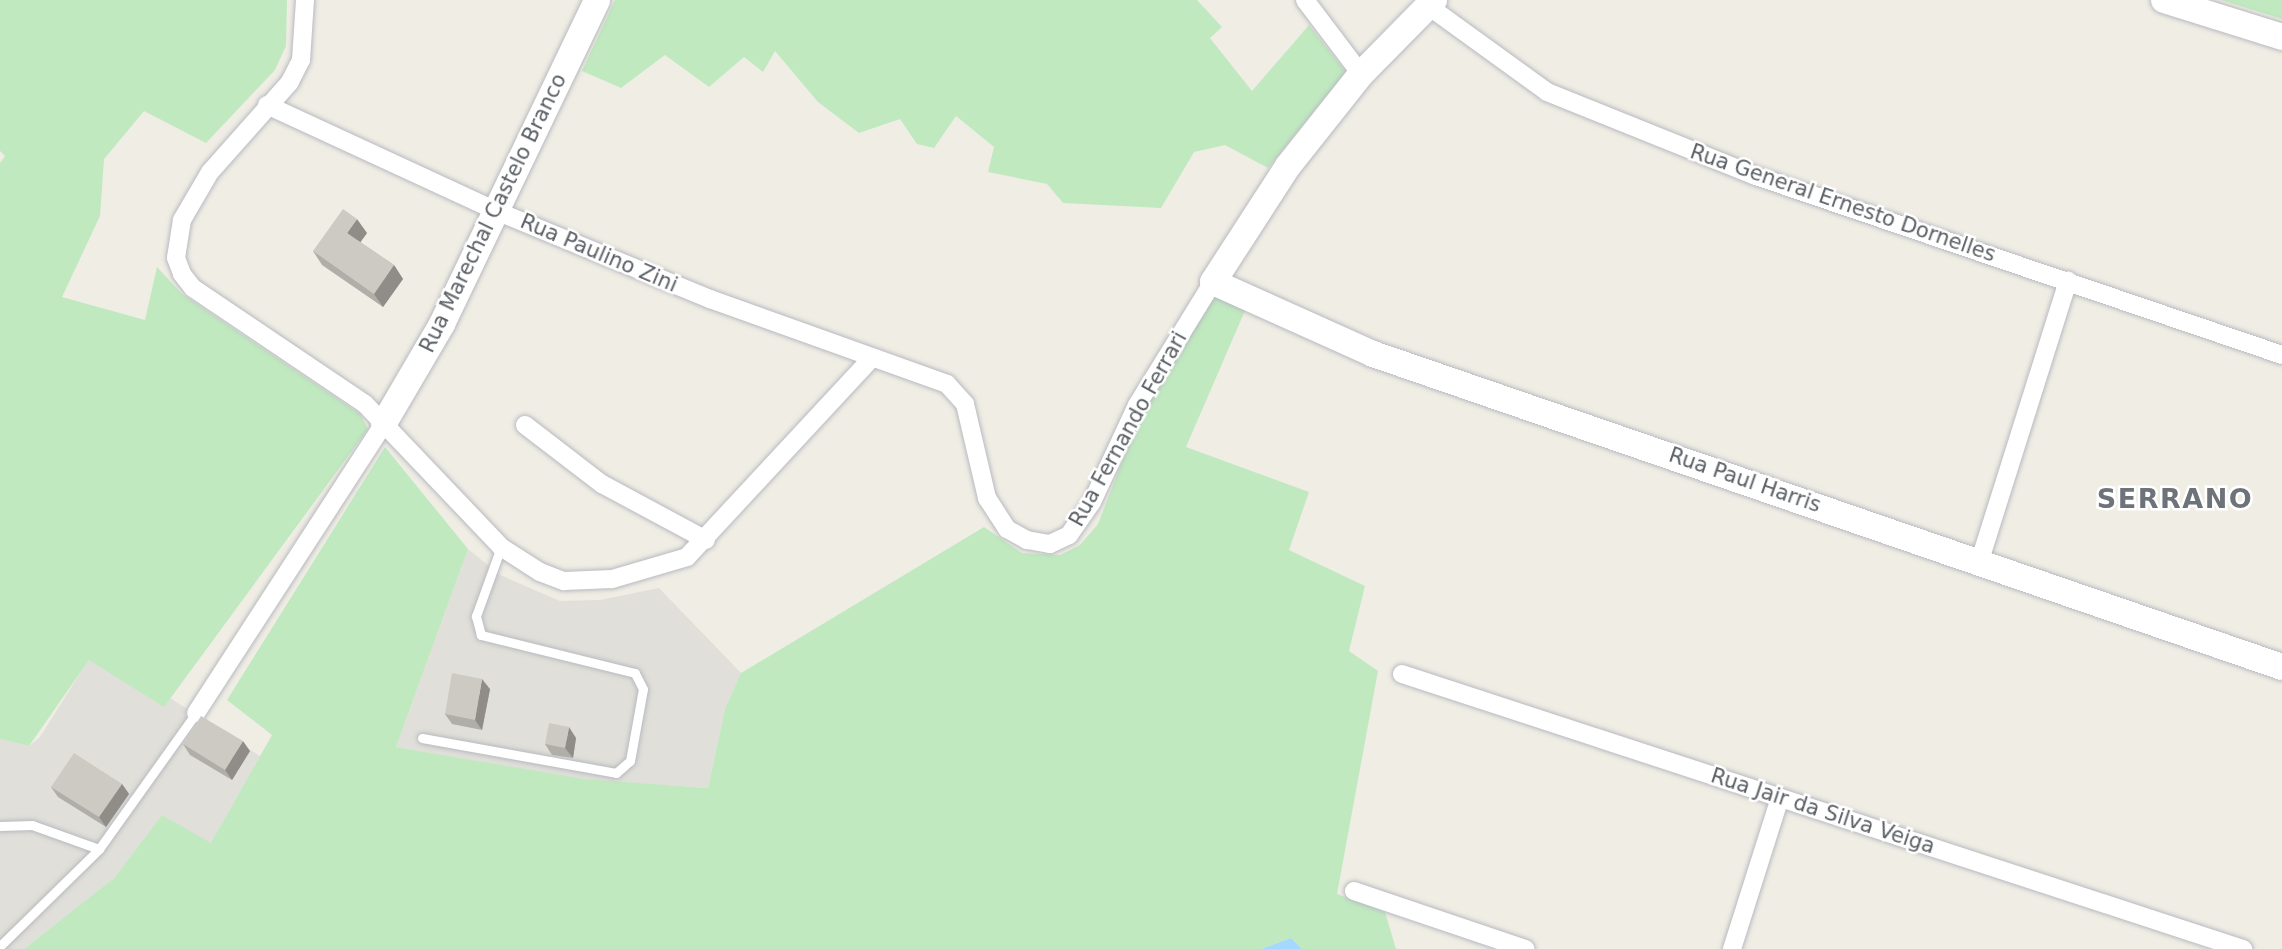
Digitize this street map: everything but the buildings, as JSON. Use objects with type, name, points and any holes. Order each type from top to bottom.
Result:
[{"type":"street","points":[[305,0],[302,60],[290,82],[267,105],[210,172],[182,220],[176,258],[193,288],[365,404],[501,548],[540,572],[584,581],[663,568],[706,540],[870,360]]},
{"type":"street","name":"Rua Marechal Castelo Branco","points":[[384,423],[442,324],[494,210],[597,0]]},
{"type":"street","points":[[1305,0],[1361,74]]},
{"type":"street","points":[[2164,0],[2282,37]]},
{"type":"street","name":"Rua Fernando Ferrari","points":[[870,360],[919,369],[947,384],[966,404],[987,498],[1006,528],[1027,540],[1050,544],[1069,535],[1092,502],[1137,405],[1286,169],[1361,74],[1430,3]]},
{"type":"street","name":"Rua General Ernesto Dornelles","points":[[1430,3],[1547,92],[1756,176],[2282,355]]},
{"type":"street","name":"Rua Paulino Zini","points":[[267,105],[494,210],[870,360]]},
{"type":"street","points":[[1980,560],[2068,281]]},
{"type":"street","name":"Rua Paul Harris","points":[[1213,282],[1373,354],[1980,560],[2282,667]]},
{"type":"street","points":[[196,713],[384,423]]},
{"type":"street","points":[[525,425],[602,484],[706,540]]},
{"type":"street","name":"Rua Jair da Silva Veiga","points":[[1402,674],[2243,949]]},
{"type":"street","points":[[1732,949],[1780,798]]},
{"type":"street","points":[[1354,891],[1525,949]]},
{"type":"lane","points":[[422,738],[616,773],[630,760],[643,688],[635,673],[481,635],[476,616],[501,548]]},
{"type":"lane","points":[[2,945],[99,849],[196,713]]},
{"type":"lane","points":[[0,826],[32,825],[99,849]]},
{"type":"shaded area","points":[[468,549],[500,575],[560,601],[600,600],[659,588],[741,673],[725,709],[708,788],[579,779],[396,747]]},
{"type":"shaded area","points":[[89,659],[164,706],[170,698],[260,756],[211,844],[162,815],[114,878],[24,949],[0,949],[0,739],[29,746],[40,737]]},
{"type":"green space","points":[[0,0],[287,0],[286,46],[275,70],[206,143],[144,111],[104,159],[100,216],[62,297],[145,320],[157,267],[182,294],[360,414],[368,429],[164,707],[89,660],[29,746],[0,739],[0,163],[5,156],[0,151]]},
{"type":"green space","points":[[615,0],[1197,0],[1222,27],[1210,38],[1252,91],[1309,25],[1346,72],[1268,168],[1225,145],[1194,152],[1161,208],[1063,203],[1047,184],[988,172],[994,147],[956,116],[934,148],[917,144],[900,119],[859,133],[818,102],[775,51],[763,72],[744,57],[709,87],[665,55],[621,88],[582,71]]},
{"type":"green space","points":[[2221,0],[2282,0],[2282,19]]},
{"type":"green space","points":[[1214,291],[1247,306],[1186,447],[1309,492],[1289,550],[1365,586],[1349,651],[1378,671],[1337,894],[1385,912],[1396,949],[1302,949],[1291,938],[1261,949],[24,949],[114,878],[162,815],[211,843],[272,735],[227,700],[385,447],[468,549],[396,747],[584,779],[708,788],[725,709],[741,673],[984,527],[1022,553],[1060,555],[1080,545],[1098,524],[1143,408]]},
{"type":"water","points":[[1291,938],[1302,949],[1261,949]]},
{"type":"district","name":"SERRANO","points":[[2175,499]]}]
